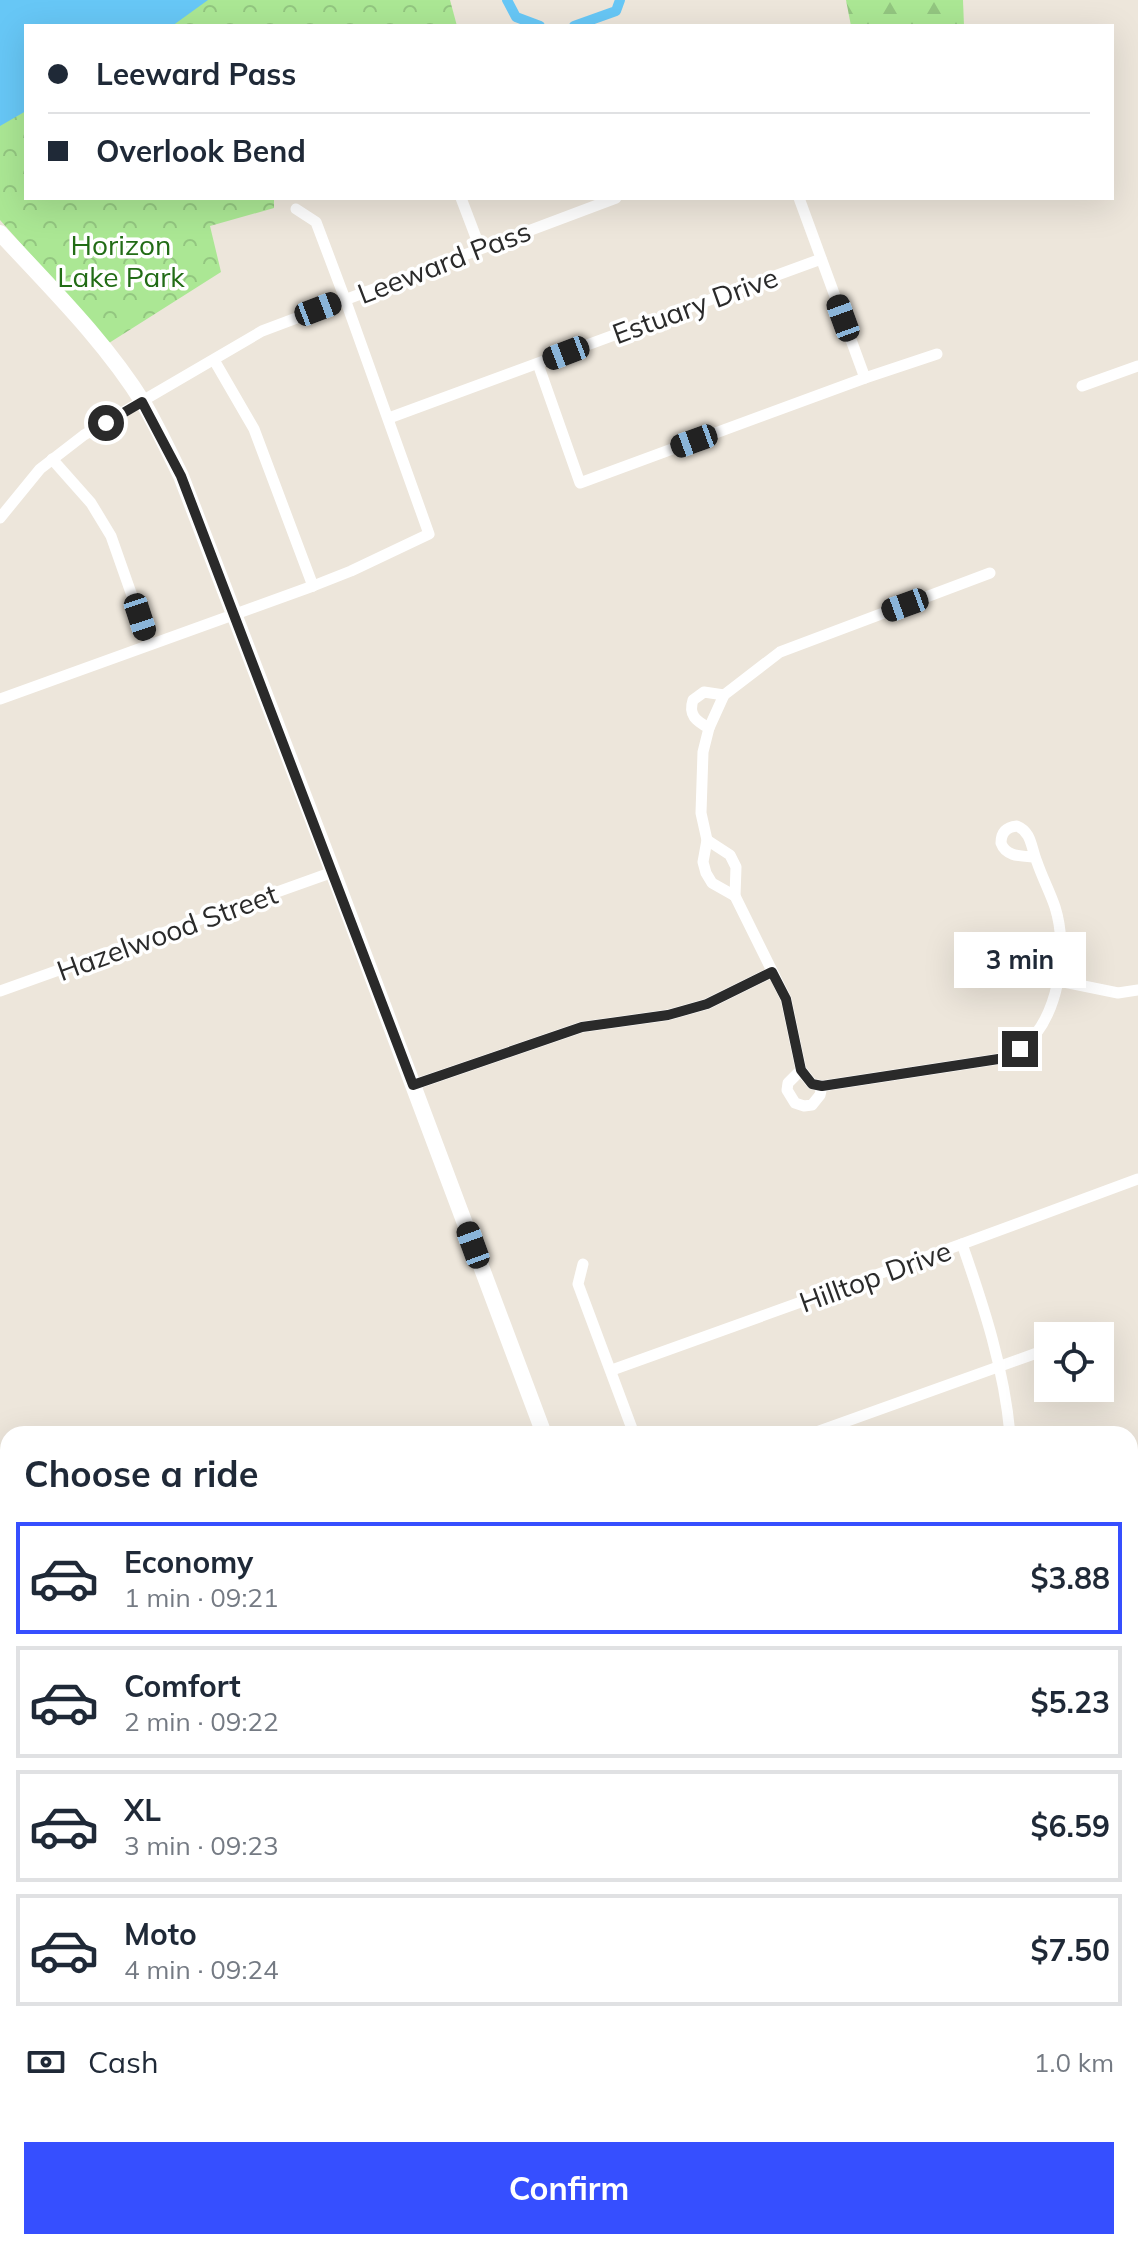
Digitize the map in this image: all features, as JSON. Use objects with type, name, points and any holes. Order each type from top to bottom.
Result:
[{"type":"street","points":[[462,200],[480,248]]},
{"type":"street","name":"Leeward Pass","points":[[0,518],[40,469],[84,435],[262,331],[611,200]]},
{"type":"street","points":[[800,200],[865,378]]},
{"type":"street","points":[[0,699],[313,586],[429,534],[316,222],[296,209]]},
{"type":"street","points":[[0,233],[102,347],[142,402],[181,476],[541,1426]]},
{"type":"street","name":"Estuary Drive","points":[[389,418],[821,259]]},
{"type":"street","points":[[538,364],[580,483],[937,354]]},
{"type":"street","points":[[214,360],[254,429],[313,586]]},
{"type":"street","points":[[1082,386],[1138,366]]},
{"type":"street","points":[[52,459],[91,503],[111,536],[149,644]]},
{"type":"street","points":[[735,896],[712,883],[703,862],[707,840],[701,813],[701,776],[709,728],[724,695],[780,652],[990,573]]},
{"type":"street","points":[[709,728],[692,716],[693,700],[704,692],[724,695]]},
{"type":"street","points":[[707,840],[730,855],[736,867],[735,896],[786,999],[801,1070],[812,1084],[822,1086],[1005,1058],[1033,1036],[1053,1002],[1059,981],[1062,941],[1055,908],[1035,857]]},
{"type":"street","name":"Hazelwood Street","points":[[0,991],[333,872]]},
{"type":"street","points":[[413,1085],[582,1027],[668,1015],[707,1004],[772,972]]},
{"type":"street","points":[[1059,981],[1118,993],[1138,990]]},
{"type":"street","points":[[801,1070],[788,1083],[787,1090],[795,1103],[812,1105],[820,1095],[822,1086]]},
{"type":"street","name":"Hilltop Drive","points":[[612,1370],[1138,1179]]},
{"type":"street","points":[[962,1244],[1000,1367],[1009,1426]]},
{"type":"street","points":[[583,1264],[578,1284],[631,1426]]},
{"type":"street","points":[[834,1426],[1034,1354]]},
{"type":"green space","points":[[144,0],[450,0],[456,24],[110,24]]},
{"type":"green space","points":[[846,0],[963,0],[964,24],[851,24]]},
{"type":"green space","name":"Horizon Lake Park","points":[[24,86],[24,200],[274,200],[274,208],[210,226],[221,272],[109,343],[0,220],[0,103]]},
{"type":"water","points":[[0,0],[208,0],[175,24],[24,24],[24,112],[0,126]]},
{"type":"waterway","points":[[507,0],[516,17],[535,24]]},
{"type":"waterway","points":[[580,24],[616,11],[620,0]]},
{"type":"route","points":[[106,423],[142,402],[181,476],[413,1085],[582,1027],[668,1015],[707,1004],[772,972],[786,999],[801,1070],[812,1084],[822,1086],[877,1079],[1005,1058],[1020,1049]]}]
